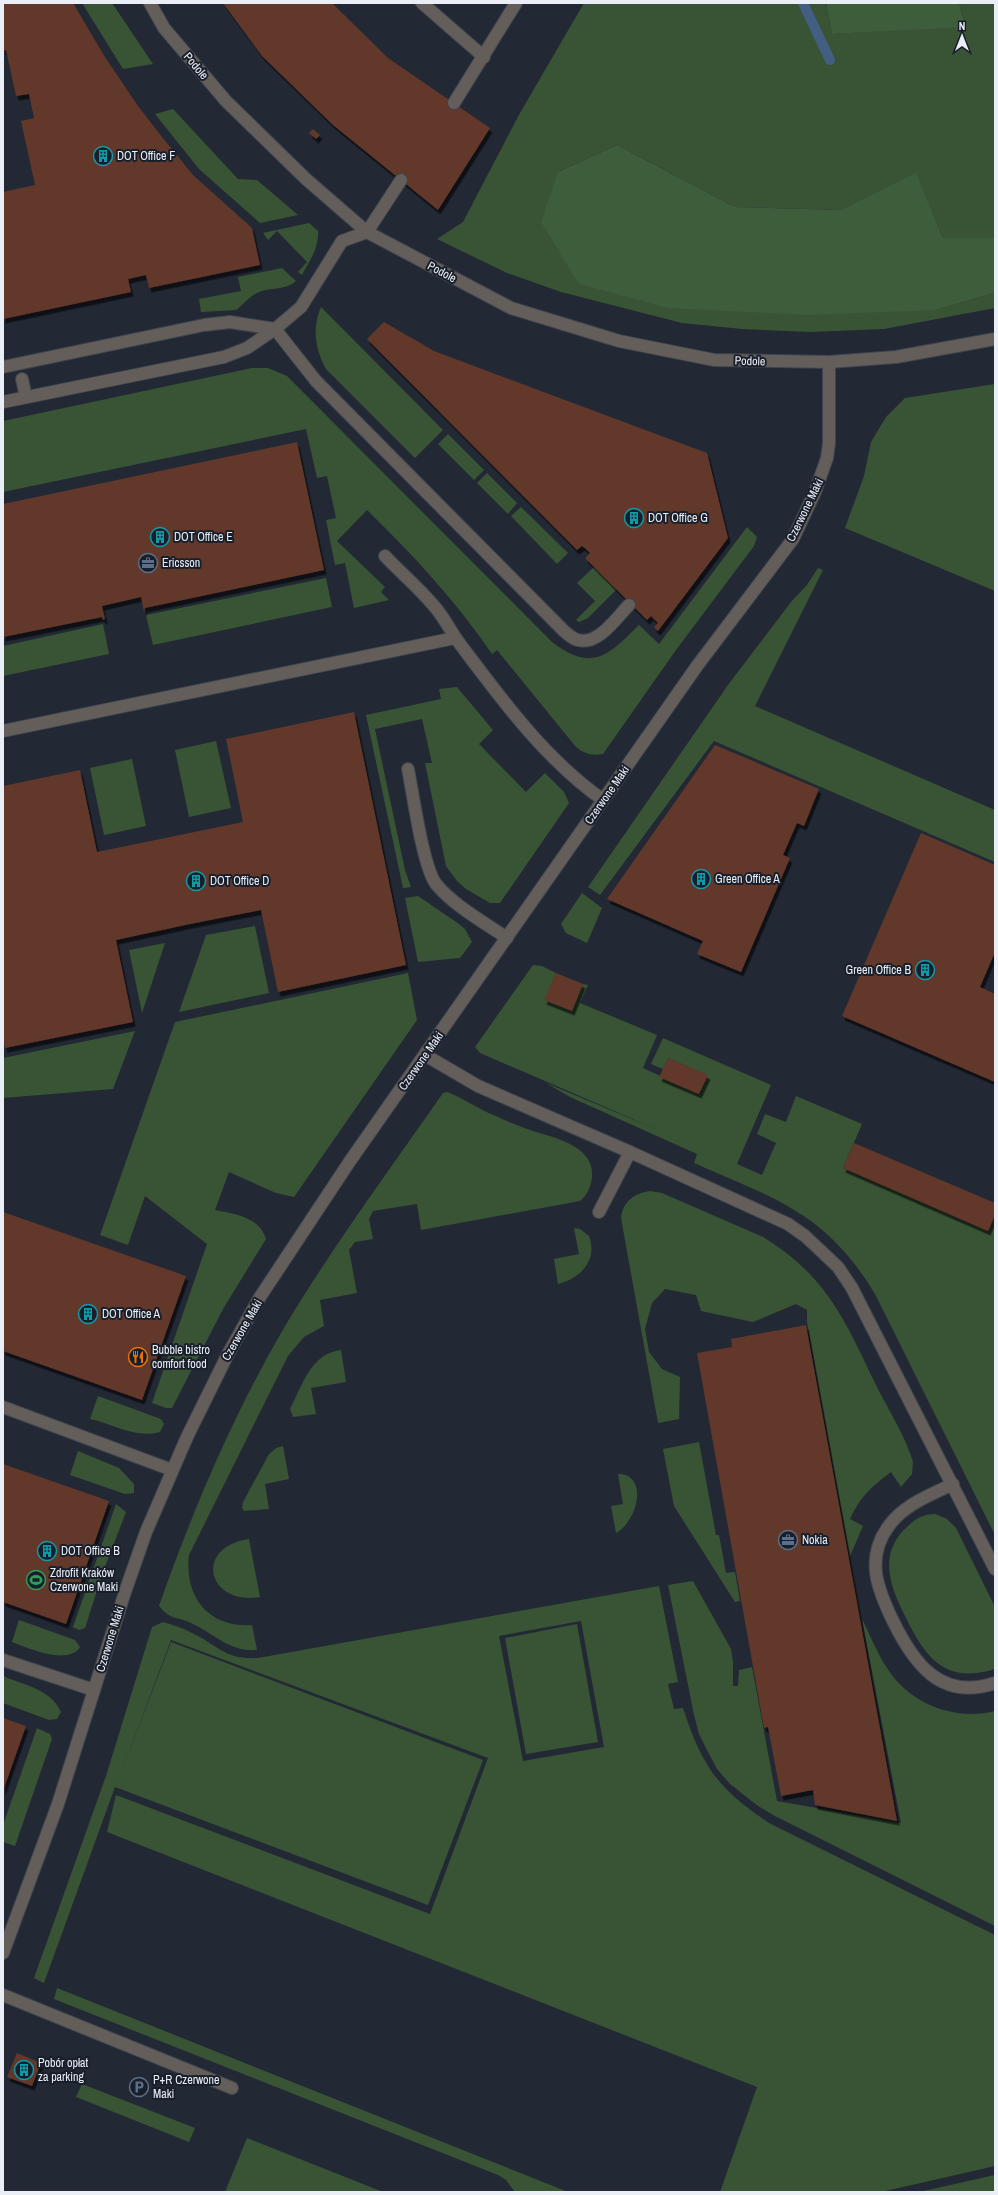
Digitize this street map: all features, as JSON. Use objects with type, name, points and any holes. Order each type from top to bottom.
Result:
[{"type":"street","name":"Podole","points":[[150,3],[164,28],[226,101],[306,179],[367,232],[511,308],[619,341],[714,360],[829,362]]},
{"type":"street","points":[[422,3],[484,57]]},
{"type":"street","points":[[454,103],[484,57],[516,3]]},
{"type":"street","points":[[3,402],[224,357],[247,348],[275,329],[301,307],[342,241],[367,232],[401,180]]},
{"type":"street","points":[[3,367],[204,325],[230,322],[275,329],[316,381],[565,632],[579,641],[592,639],[602,632],[629,605]]},
{"type":"street","points":[[829,362],[896,357],[995,339]]},
{"type":"street","name":"Czerwone Maki","points":[[3,1953],[56,1811],[135,1562],[172,1470],[216,1378],[260,1297],[320,1205],[696,666],[777,561],[802,523],[823,473],[827,458],[829,444],[829,362]]},
{"type":"street","points":[[22,378],[26,397]]},
{"type":"street","points":[[385,556],[435,607],[455,638],[501,699],[559,764],[576,780],[603,800]]},
{"type":"street","points":[[3,731],[455,638]]},
{"type":"street","points":[[408,769],[427,862],[436,884],[453,900],[507,938]]},
{"type":"street","points":[[425,1056],[458,1076],[504,1098],[630,1152],[788,1224],[805,1236],[838,1267],[856,1295],[995,1569]]},
{"type":"street","points":[[599,1212],[630,1152]]},
{"type":"street","points":[[3,1407],[172,1470]]},
{"type":"street","points":[[953,1484],[912,1504],[888,1527],[876,1555],[876,1581],[882,1598],[901,1638],[914,1659],[922,1668],[942,1681],[956,1685],[986,1686],[995,1683]]},
{"type":"street","points":[[3,1660],[94,1690]]},
{"type":"street","points":[[3,1995],[232,2088]]},
{"type":"green space","points":[[82,3],[112,3],[153,64],[123,69]]},
{"type":"green space","points":[[584,3],[826,3],[832,34],[966,26],[959,3],[995,3],[995,238],[943,238],[916,174],[841,210],[735,207],[617,145],[558,172],[935,310],[995,293],[995,308],[884,329],[810,332],[742,329],[682,323],[561,292],[507,273],[437,239],[463,222],[520,113]]},
{"type":"green space","points":[[826,3],[959,3],[966,27],[832,34]]},
{"type":"green space","points":[[173,109],[238,179],[257,180],[298,215],[260,223],[199,169],[155,114]]},
{"type":"green space","points":[[617,145],[735,207],[841,210],[916,173],[943,238],[995,238],[995,293],[935,310],[809,315],[669,308],[579,284],[541,222],[558,172]]},
{"type":"green space","points":[[309,223],[318,231],[318,237],[313,254],[302,275],[298,272],[307,262],[277,231],[268,240],[263,233]]},
{"type":"green space","points":[[282,268],[296,281],[282,288],[255,294],[236,310],[201,312],[199,299],[241,291],[238,277]]},
{"type":"green space","points":[[321,307],[443,430],[415,458],[326,369],[319,354],[316,338],[316,323]]},
{"type":"green space","points":[[252,368],[268,368],[287,376],[552,642],[578,657],[589,658],[609,652],[639,625],[659,644],[747,527],[757,537],[754,546],[676,650],[603,754],[592,755],[576,747],[497,650],[492,654],[449,597],[401,544],[367,510],[337,541],[385,587],[381,592],[389,600],[354,608],[345,563],[335,565],[326,520],[336,518],[327,476],[317,478],[306,429],[3,492],[3,421]]},
{"type":"green space","points":[[995,384],[995,591],[845,528],[864,476],[871,442],[886,417],[905,398]]},
{"type":"green space","points":[[448,434],[484,470],[474,480],[438,444]]},
{"type":"green space","points":[[487,473],[517,503],[508,514],[477,483]]},
{"type":"green space","points":[[521,507],[568,553],[557,564],[511,516]]},
{"type":"green space","points":[[594,567],[617,589],[588,618],[579,622],[576,620],[595,601],[577,583]]},
{"type":"green space","points":[[818,568],[823,570],[755,706],[995,810],[995,862],[714,741],[600,895],[588,887],[728,685],[791,602],[807,585]]},
{"type":"green space","points":[[326,578],[332,607],[153,645],[146,615]]},
{"type":"green space","points":[[103,624],[109,654],[3,676],[3,646]]},
{"type":"green space","points":[[457,687],[493,730],[479,744],[526,792],[545,773],[564,792],[569,803],[500,903],[490,903],[466,889],[457,881],[446,866],[425,763],[432,763],[422,719],[375,729],[405,870],[411,887],[403,888],[366,715],[441,699],[439,689]]},
{"type":"green space","points":[[216,741],[231,808],[189,817],[175,750]]},
{"type":"green space","points":[[132,759],[146,826],[104,835],[90,768]]},
{"type":"green space","points":[[582,893],[602,908],[587,943],[566,933],[561,924]]},
{"type":"green space","points":[[418,896],[465,929],[472,942],[460,958],[418,962],[405,898]]},
{"type":"green space","points":[[255,926],[269,993],[179,1012],[206,935]]},
{"type":"green space","points":[[165,943],[142,1013],[129,950]]},
{"type":"green space","points":[[533,965],[542,966],[556,973],[545,1000],[572,1011],[583,984],[588,985],[580,1003],[657,1035],[643,1068],[700,1094],[707,1075],[668,1058],[663,1069],[651,1064],[663,1038],[771,1085],[737,1164],[762,1175],[776,1143],[757,1134],[765,1114],[786,1122],[796,1096],[862,1124],[843,1168],[988,1231],[995,1215],[995,1535],[876,1296],[858,1268],[839,1246],[819,1227],[798,1212],[775,1199],[694,1163],[697,1154],[570,1097],[546,1083],[663,1132],[480,1053],[475,1047]]},
{"type":"green space","points":[[408,973],[417,1020],[294,1197],[276,1193],[229,1172],[215,1210],[245,1217],[258,1225],[263,1231],[266,1239],[223,1309],[172,1408],[166,1408],[152,1403],[207,1244],[145,1196],[128,1245],[100,1235],[175,1022]]},
{"type":"green space","points":[[135,1031],[113,1089],[3,1098],[3,1058]]},
{"type":"green space","points":[[447,1092],[507,1121],[558,1139],[579,1149],[591,1166],[592,1177],[590,1187],[580,1201],[421,1230],[417,1204],[373,1211],[369,1219],[373,1239],[355,1242],[349,1250],[357,1293],[320,1300],[324,1326],[304,1337],[288,1356],[189,1555],[191,1584],[195,1596],[202,1607],[223,1621],[237,1625],[252,1625],[257,1650],[247,1650],[231,1646],[193,1624],[167,1614],[159,1606],[185,1536],[199,1501],[245,1399],[281,1333],[319,1272],[360,1212],[443,1093]]},
{"type":"green space","points":[[650,1191],[662,1193],[763,1237],[786,1253],[805,1269],[834,1304],[856,1344],[902,1435],[913,1462],[912,1474],[901,1487],[891,1472],[872,1487],[862,1498],[850,1519],[863,1526],[850,1556],[807,1322],[807,1310],[796,1304],[753,1322],[701,1311],[696,1295],[665,1289],[652,1303],[645,1329],[649,1352],[662,1369],[680,1377],[679,1419],[658,1423],[621,1218],[624,1207],[631,1199],[639,1194]]},
{"type":"green space","points":[[574,1228],[580,1229],[589,1236],[591,1253],[589,1260],[586,1267],[580,1273],[558,1284],[554,1259],[579,1254]]},
{"type":"green space","points":[[341,1350],[346,1382],[311,1388],[316,1414],[293,1417],[290,1409],[309,1372],[322,1357],[331,1352]]},
{"type":"green space","points":[[98,1396],[161,1419],[164,1424],[160,1432],[142,1434],[90,1419]]},
{"type":"green space","points":[[699,1442],[716,1535],[719,1535],[726,1573],[735,1572],[740,1601],[735,1602],[674,1506],[663,1449]]},
{"type":"green space","points":[[283,1446],[289,1479],[265,1484],[269,1509],[244,1511],[242,1508],[243,1502],[269,1454],[276,1448]]},
{"type":"green space","points":[[78,1451],[119,1468],[134,1484],[134,1493],[125,1494],[70,1475]]},
{"type":"green space","points":[[618,1474],[628,1476],[634,1482],[637,1490],[637,1499],[630,1519],[624,1527],[616,1533],[611,1506],[623,1504]]},
{"type":"green space","points":[[116,1504],[126,1512],[102,1575],[85,1628],[79,1630],[73,1627]]},
{"type":"green space","points":[[935,1514],[947,1519],[956,1528],[995,1607],[995,1668],[992,1670],[976,1673],[962,1673],[949,1670],[939,1664],[930,1656],[914,1634],[896,1596],[892,1584],[889,1560],[892,1548],[898,1537],[914,1521],[920,1517]]},
{"type":"green space","points":[[249,1539],[260,1597],[242,1597],[228,1593],[218,1585],[214,1574],[214,1563],[220,1553],[231,1544]]},
{"type":"green space","points":[[693,1581],[731,1649],[733,1662],[733,1686],[738,1686],[739,1670],[752,1667],[777,1801],[901,1823],[862,1619],[885,1665],[899,1683],[910,1693],[936,1708],[950,1712],[980,1714],[995,1711],[995,1926],[775,1816],[758,1806],[730,1784],[717,1769],[699,1734],[668,1585]]},
{"type":"green space","points":[[659,1586],[678,1682],[668,1684],[674,1709],[683,1708],[697,1746],[705,1761],[724,1787],[751,1811],[769,1823],[995,1935],[995,2166],[881,2192],[720,2192],[757,2087],[107,1832],[116,1795],[430,1914],[488,1758],[171,1640],[120,1776],[171,1642],[483,1760],[428,1905],[115,1787],[44,1983],[34,1978],[106,1776],[152,1627],[163,1622],[189,1631],[230,1654],[238,1657],[258,1658]],"holes":[[[581,1621],[604,1747],[523,1761],[499,1636]]]},
{"type":"green space","points":[[19,1620],[75,1640],[80,1647],[67,1655],[57,1655],[37,1651],[12,1642]]},
{"type":"green space","points":[[577,1624],[598,1742],[526,1754],[505,1638]]},
{"type":"green space","points":[[3,1676],[36,1689],[51,1698],[61,1712],[57,1719],[49,1720],[3,1703]]},
{"type":"green space","points":[[37,1728],[50,1734],[52,1739],[15,1846],[3,1842],[3,1825]]},
{"type":"green space","points":[[57,1988],[568,2192],[515,2192],[506,2180],[498,2175],[54,1999]]},
{"type":"green space","points":[[82,2084],[195,2128],[189,2142],[76,2097]]},
{"type":"green space","points":[[247,2138],[383,2192],[225,2192]]},
{"type":"green space","points":[[995,2175],[995,2192],[919,2192]]},
{"type":"building","name":"DOT Office F","points":[[3,3],[73,3],[105,57],[138,106],[162,137],[193,175],[252,228],[260,265],[149,288],[146,275],[128,279],[131,292],[3,319],[3,192],[35,185],[21,121],[34,118],[29,94],[16,96],[6,50],[3,51]]},
{"type":"building","points":[[223,3],[332,3],[388,58],[490,128],[438,210],[333,125],[262,56]]},
{"type":"building","points":[[313,129],[320,135],[316,139],[309,133]]},
{"type":"building","points":[[384,322],[434,351],[707,453],[728,538],[658,631],[654,627],[658,623],[651,616],[647,620],[585,558],[590,553],[582,546],[577,550],[367,339]]},
{"type":"building","name":"DOT Office E","points":[[297,442],[324,570],[145,608],[144,612],[141,597],[102,606],[105,619],[103,620],[102,617],[3,637],[3,504]]},
{"type":"building","name":"DOT Office D","points":[[354,712],[406,965],[278,992],[261,910],[190,924],[116,940],[133,1022],[5,1048],[3,1037],[3,786],[80,770],[97,852],[243,822],[226,739]]},
{"type":"building","name":"Green Office A","points":[[715,745],[819,789],[804,826],[797,823],[783,855],[790,858],[741,972],[697,954],[703,941],[607,899]]},
{"type":"building","name":"Green Office B","points":[[921,833],[995,865],[995,952],[980,987],[995,994],[995,1082],[842,1016]]},
{"type":"building","points":[[556,973],[583,984],[572,1011],[544,1000]]},
{"type":"building","points":[[668,1058],[708,1075],[699,1094],[659,1077]]},
{"type":"building","points":[[854,1143],[995,1203],[995,1215],[988,1231],[843,1168]]},
{"type":"building","name":"DOT Office A","points":[[3,1212],[186,1276],[142,1400],[3,1351]]},
{"type":"building","name":"Nokia","points":[[806,1325],[897,1821],[815,1805],[813,1790],[781,1796],[768,1727],[764,1728],[697,1353],[732,1347],[731,1339]]},
{"type":"building","name":"DOT Office B","points":[[3,1464],[109,1501],[66,1624],[3,1602]]},
{"type":"building","points":[[3,1718],[26,1726],[3,1791]]},
{"type":"building","name":"Pobór opłat za parking","points":[[17,2053],[41,2063],[32,2086],[7,2077]]},
{"type":"waterway","points":[[803,3],[830,60]]},
{"type":"place","name":"DOT Office F","points":[[103,156]]},
{"type":"place","name":"DOT Office G","points":[[634,518]]},
{"type":"place","name":"DOT Office E","points":[[160,537]]},
{"type":"place","name":"Ericsson","points":[[148,563]]},
{"type":"place","name":"Green Office A","points":[[701,879]]},
{"type":"place","name":"DOT Office D","points":[[196,881]]},
{"type":"place","name":"Green Office B","points":[[925,970]]},
{"type":"place","name":"DOT Office A","points":[[88,1314]]},
{"type":"place","name":"Bubble bistro comfort food","points":[[138,1357]]},
{"type":"place","name":"Nokia","points":[[788,1540]]},
{"type":"place","name":"DOT Office B","points":[[47,1551]]},
{"type":"place","name":"Zdrofit Kraków Czerwone Maki","points":[[36,1580]]},
{"type":"place","name":"Pobór opłat za parking","points":[[24,2070]]},
{"type":"place","name":"P+R Czerwone Maki","points":[[139,2087]]}]
